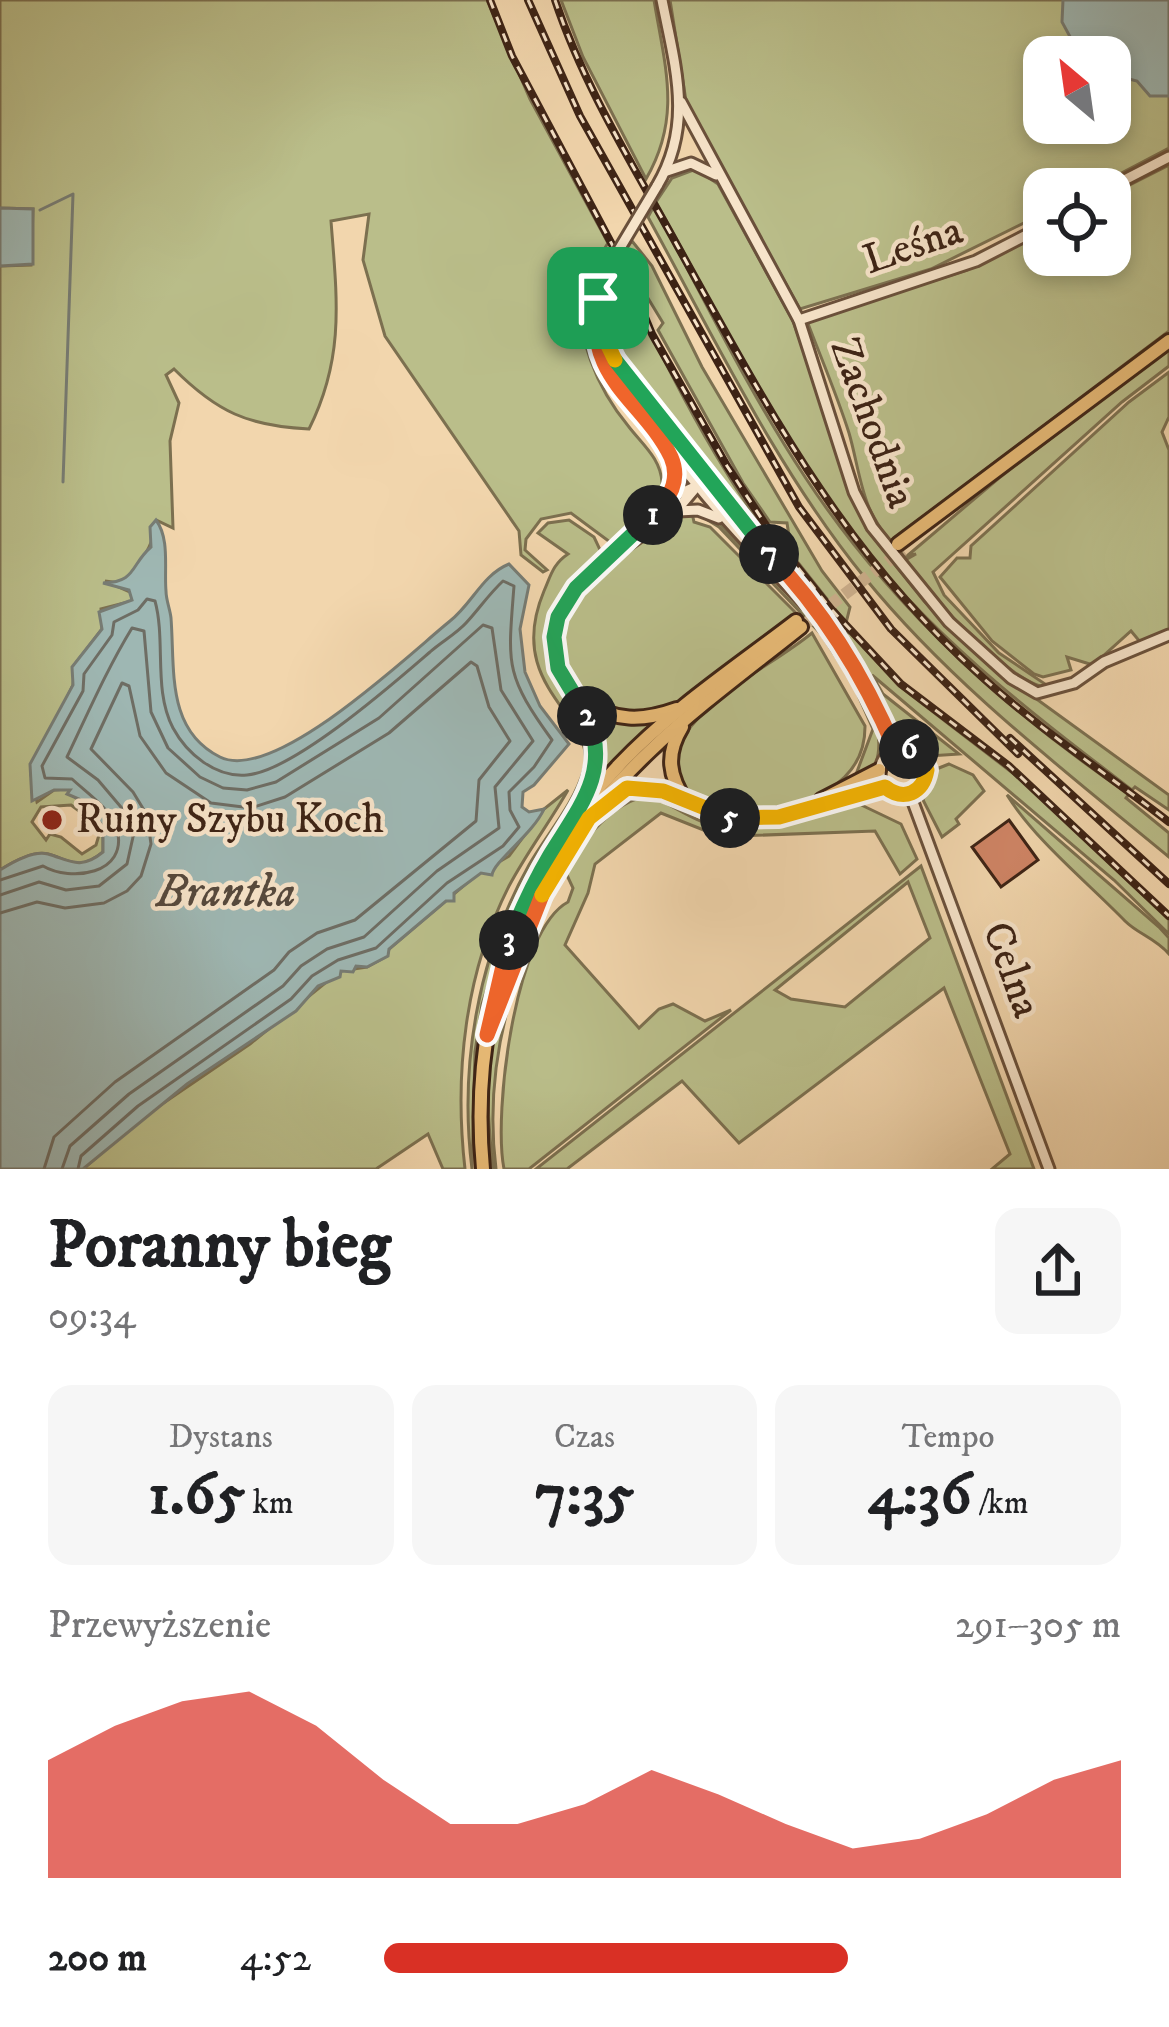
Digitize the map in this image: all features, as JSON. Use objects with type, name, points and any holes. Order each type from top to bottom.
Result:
[{"type":"main road","points":[[900,547],[1169,341]]},
{"type":"main road","points":[[584,814],[598,751],[577,699],[558,668],[556,626],[571,594],[616,553]]},
{"type":"main road","points":[[483,1169],[480,1112],[487,1035],[539,902],[584,814],[622,762],[798,624]]},
{"type":"main road","points":[[577,699],[620,718],[687,710]]},
{"type":"main road","points":[[687,710],[670,752],[671,774],[687,803]]},
{"type":"main road","points":[[810,806],[879,770]]},
{"type":"main road","points":[[584,814],[638,787],[663,791],[737,820],[779,817],[885,787]]},
{"type":"street","points":[[662,0],[681,102],[676,147],[611,263],[598,298],[595,326],[606,365],[630,405],[724,520],[830,629]]},
{"type":"street","name":"Zachodnia","points":[[681,102],[799,320],[854,491],[872,526],[949,622],[1011,678],[1041,693],[1074,683],[1104,662],[1169,635]]},
{"type":"street","points":[[1131,177],[1169,157]]},
{"type":"street","points":[[666,172],[674,165],[699,164],[727,189]]},
{"type":"street","name":"Leśna","points":[[799,320],[976,261],[1023,237]]},
{"type":"street","points":[[598,298],[612,356],[830,629],[870,693],[895,749]]},
{"type":"street","points":[[669,453],[674,470],[670,498]]},
{"type":"street","points":[[616,553],[692,498],[698,484],[690,458]]},
{"type":"street","points":[[698,484],[720,495]]},
{"type":"street","points":[[616,553],[670,498],[698,484]]},
{"type":"street","points":[[676,512],[698,510],[724,520]]},
{"type":"street","points":[[895,749],[913,750],[925,763],[925,780],[910,794],[895,794],[885,787],[879,770],[895,749]]},
{"type":"street","name":"Celna","points":[[910,794],[1049,1169]]},
{"type":"green space","points":[[0,0],[487,0],[530,99],[608,243],[590,274],[582,303],[585,342],[598,379],[655,459],[662,483],[670,486],[658,504],[614,545],[571,513],[541,519],[526,539],[525,550],[547,570],[543,572],[521,555],[519,531],[385,336],[363,260],[369,214],[331,221],[336,327],[328,377],[309,429],[235,414],[174,369],[166,375],[179,403],[170,441],[173,528],[158,521],[134,571],[120,583],[105,581],[134,594],[132,601],[101,609],[102,629],[75,664],[73,685],[31,775],[37,802],[54,790],[67,789],[103,826],[103,852],[81,863],[36,854],[0,870],[0,266],[31,265],[33,209],[0,208]],"holes":[[[71,805],[91,820],[99,835],[96,845],[82,854],[61,837],[50,834],[46,840],[32,822],[41,807]]]},
{"type":"green space","points":[[561,0],[654,0],[668,91],[664,134],[646,179],[583,57]]},
{"type":"green space","points":[[670,0],[1169,0],[1169,148],[1131,168],[1023,168],[1023,223],[931,269],[800,309],[687,107]]},
{"type":"green space","points":[[1169,165],[1169,331],[893,539],[907,559],[916,554],[907,556],[999,478],[1169,348],[1169,366],[1122,402],[933,572],[944,595],[999,653],[1051,688],[1031,682],[978,642],[922,583],[879,526],[807,321],[967,270],[1023,241],[1023,276],[1131,276],[1131,184]]},
{"type":"green space","points":[[696,169],[718,184],[793,321],[866,528],[924,601],[984,661],[1169,795],[1169,810],[1135,787],[1132,790],[982,670],[914,605],[851,532],[772,412],[656,202],[672,178]]},
{"type":"green space","points":[[654,206],[764,411],[805,477],[873,568],[993,690],[1129,794],[1126,798],[1169,833],[1169,857],[971,690],[865,578],[803,493],[749,403],[648,217]]},
{"type":"green space","points":[[632,241],[652,266],[702,367],[822,571],[850,607],[846,623],[792,555],[787,523],[770,522],[743,483],[658,330],[663,323],[640,285],[635,258],[627,248]]},
{"type":"green space","points":[[618,264],[716,455],[775,545],[844,627],[840,635],[614,353],[603,309]]},
{"type":"green space","points":[[1169,372],[1169,417],[1162,432],[1169,450],[1169,630],[1141,643],[1131,631],[1093,665],[1067,657],[1071,670],[1043,677],[1034,674],[992,641],[940,577],[957,558],[970,558],[971,546],[1129,402]]},
{"type":"green space","points":[[692,513],[694,522],[710,527],[796,613],[677,703],[637,716],[610,712],[574,683],[561,655],[561,626],[580,593],[608,567],[659,528]]},
{"type":"green space","points":[[701,516],[717,520],[795,601],[850,668],[869,703],[878,735],[875,766],[855,777],[873,729],[852,682],[821,634],[719,527]]},
{"type":"green space","points":[[569,520],[594,537],[603,556],[566,588],[552,618],[548,646],[555,677],[577,708],[594,745],[585,791],[538,858],[516,902],[482,1004],[475,1052],[472,1169],[468,1091],[485,974],[511,900],[584,769],[585,750],[578,732],[542,676],[535,653],[535,625],[544,591],[568,554],[538,533],[548,523]]},
{"type":"green space","points":[[848,630],[898,685],[1023,781],[1169,920],[1169,934],[1114,880],[872,675],[883,694],[959,754],[929,756],[899,737],[849,651]]},
{"type":"green space","points":[[812,633],[865,726],[855,764],[829,790],[792,804],[752,809],[715,803],[687,789],[674,766],[684,736],[696,720],[727,692]]},
{"type":"green space","points":[[591,714],[622,723],[657,722],[601,776],[600,734]]},
{"type":"green space","points":[[949,764],[973,775],[984,791],[956,819],[959,824],[942,837],[923,800],[934,770]]},
{"type":"green space","points":[[568,790],[509,886],[482,953],[462,1060],[465,1169],[443,1169],[428,1134],[376,1169],[83,1169],[146,1115],[250,1044],[340,971],[367,967],[387,956],[389,949],[475,876],[509,856],[544,809]]},
{"type":"green space","points":[[1007,795],[1159,927],[1169,938],[1169,954],[1130,925],[1062,860]]},
{"type":"green space","points":[[650,796],[703,822],[742,829],[855,802],[901,824],[917,859],[900,874],[875,831],[738,836],[706,831],[661,813],[595,864],[565,945],[639,1028],[659,1009],[673,1004],[705,1021],[731,1010],[529,1169],[504,1169],[502,1108],[512,1025],[534,948],[573,888],[566,873],[530,942],[506,1016],[494,1092],[493,1169],[488,1094],[492,1049],[527,942],[570,861],[595,829],[622,806]]},
{"type":"green space","points":[[921,866],[1034,1169],[992,1169],[1010,1154],[944,988],[739,1143],[682,1081],[567,1169],[536,1169]],"holes":[[[908,882],[930,938],[845,1007],[791,999],[775,990]]]},
{"type":"water","points":[[1063,0],[1169,0],[1169,96],[1150,96],[1131,79],[1131,36],[1070,36],[1062,22]]},
{"type":"water","points":[[0,208],[33,209],[33,264],[0,266]]},
{"type":"water","name":"Brantka","points":[[156,520],[165,545],[177,697],[190,731],[220,757],[244,760],[273,752],[340,712],[458,614],[491,575],[509,564],[529,585],[520,629],[525,672],[540,706],[569,744],[523,792],[522,807],[529,812],[544,809],[492,875],[481,873],[454,893],[454,901],[446,901],[389,949],[388,956],[367,967],[356,966],[353,972],[341,971],[340,977],[318,986],[296,1011],[187,1084],[83,1169],[0,1169],[0,870],[36,854],[81,863],[103,852],[103,826],[79,799],[67,794],[70,790],[54,790],[32,801],[30,764],[73,685],[72,667],[102,629],[99,612],[132,600],[129,590],[103,583],[132,571],[151,547],[150,527]]},
{"type":"building","points":[[1009,820],[1038,860],[1001,887],[972,847]]},
{"type":"waterway","points":[[40,210],[73,194],[63,482]]},
{"type":"tunnel","points":[[801,627],[903,550]]},
{"type":"railway","points":[[490,0],[512,56],[625,269],[652,334],[727,466],[775,539],[831,609],[901,684],[1009,766],[1169,916]]},
{"type":"railway","points":[[528,0],[580,116],[799,507],[891,629],[1018,754]]},
{"type":"railway","points":[[555,0],[580,64],[627,155],[742,362],[847,527],[887,579],[981,676],[1169,822]]},
{"type":"railway","points":[[1010,738],[1169,884]]},
{"type":"place","name":"Ruiny Szybu Koch","points":[[52,820]]},
{"type":"route","points":[[598,298],[604,337],[639,396],[810,601],[870,693],[895,749],[919,754],[927,770],[918,790],[907,795],[885,787],[762,819],[714,815],[651,788],[618,793],[589,818],[559,862],[487,1035],[507,944],[523,904],[580,809],[596,772],[595,734],[558,668],[554,637],[558,617],[583,580],[665,504],[674,482],[669,453],[616,386],[606,365],[595,326],[598,298]]}]
